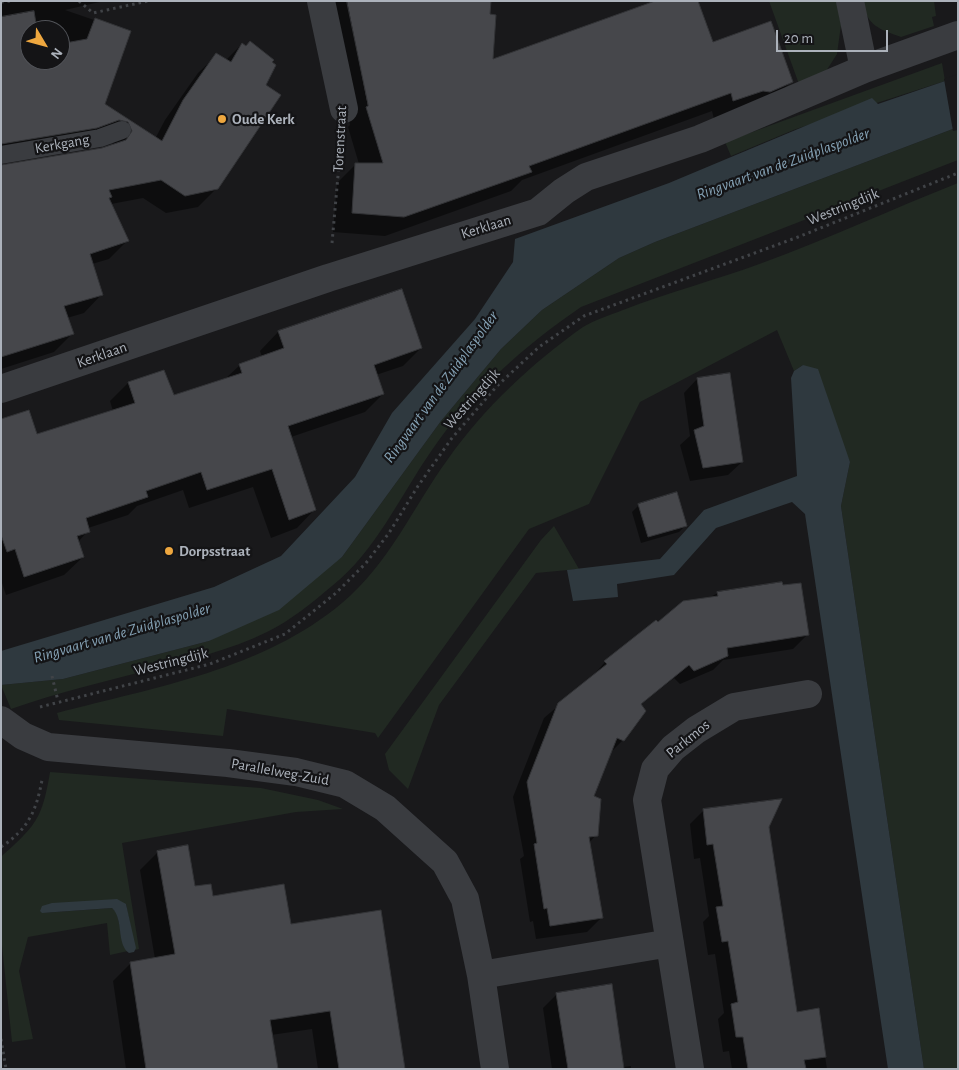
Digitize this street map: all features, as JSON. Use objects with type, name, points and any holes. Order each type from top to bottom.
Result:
[{"type":"street","name":"Torenstraat","points":[[321,1],[344,109]]},
{"type":"street","points":[[850,1],[864,69]]},
{"type":"street","name":"Kerklaan","points":[[1,389],[328,278],[538,212],[564,191],[586,177],[700,139],[864,69],[958,35]]},
{"type":"street","name":"Parkmos","points":[[690,1069],[647,800],[655,769],[673,748],[696,730],[734,707],[808,694]]},
{"type":"street","name":"Parallelweg-Zuid","points":[[1,720],[23,736],[48,747],[228,763],[296,772],[346,784],[386,808],[445,862],[466,899],[481,975],[495,1069]]},
{"type":"street","points":[[481,975],[670,943]]},
{"type":"lane","name":"Kerkgang","points":[[1,156],[100,138],[122,130]]},
{"type":"path","points":[[1,2],[11,1]]},
{"type":"path","points":[[79,1],[93,13],[148,1]]},
{"type":"path","name":"Torenstraat","points":[[328,278],[344,109]]},
{"type":"path","name":"Westringdijk","points":[[52,676],[58,701],[210,664],[285,634],[336,592],[366,563],[389,534],[418,486],[452,438],[497,386],[539,347],[584,316],[798,237],[958,173]]},
{"type":"path","points":[[1,847],[16,837],[28,823],[38,804],[48,747]]},
{"type":"path","points":[[1,1039],[6,1069]]},
{"type":"shaded area","points":[[769,1],[837,1],[841,25],[837,54],[821,79],[800,87]]},
{"type":"shaded area","points":[[862,1],[934,1],[936,16],[932,17],[934,26],[901,37],[886,32],[875,25],[867,16]]},
{"type":"shaded area","points":[[942,63],[945,81],[796,129],[731,156],[725,142]]},
{"type":"shaded area","points":[[958,127],[958,160],[581,307],[560,322],[519,354],[481,390],[447,429],[375,540],[348,572],[309,605],[284,622],[267,632],[239,644],[209,654],[80,688],[11,709],[1,685],[63,679],[209,641],[342,557],[441,421],[501,349],[542,310],[619,258],[655,242]]},
{"type":"shaded area","points":[[958,183],[958,1069],[924,1069],[841,506],[850,462],[803,365],[794,371],[777,330],[640,402],[589,504],[529,529],[378,738],[375,733],[227,709],[223,736],[59,720],[57,713],[169,684],[243,660],[278,645],[311,626],[342,603],[359,588],[387,553],[435,477],[477,422],[527,371],[583,327],[640,304],[787,254]]},
{"type":"shaded area","points":[[554,526],[579,569],[536,573],[439,705],[408,789],[389,770],[385,754],[541,540]]},
{"type":"shaded area","points":[[50,772],[261,788],[318,800],[343,809],[296,812],[122,843],[139,949],[135,950],[126,904],[42,913],[112,908],[117,913],[124,947],[128,951],[110,955],[107,923],[28,937],[19,971],[33,1039],[12,1042],[1,936],[1,857],[36,821],[44,801]]},
{"type":"water","name":"Ringvaart van de Zuidplaspolder","points":[[945,81],[958,127],[655,242],[619,258],[542,310],[501,349],[441,421],[342,557],[279,610],[209,641],[63,679],[1,685],[1,651],[214,587],[281,556],[355,477],[392,413],[475,319],[513,262],[515,239],[669,183],[872,98],[878,104]]},
{"type":"water","points":[[803,365],[818,369],[850,462],[841,506],[924,1069],[888,1069],[805,514],[792,502],[716,528],[674,575],[617,584],[618,597],[573,601],[567,570],[660,559],[704,510],[797,476],[791,378],[794,371]]},
{"type":"water","points":[[117,899],[126,904],[136,948],[134,952],[129,953],[125,949],[118,918],[112,908],[42,913],[40,911],[42,906],[52,903]]},
{"type":"pier","points":[[958,74],[958,130],[953,131],[944,79]]},
{"type":"building","points":[[347,1],[491,1],[490,14],[496,15],[493,59],[655,1],[698,1],[713,42],[771,21],[793,82],[770,92],[763,91],[733,101],[731,93],[529,166],[532,172],[404,217],[352,213],[355,163],[383,163],[366,107],[368,106]]},
{"type":"building","points":[[34,11],[35,20],[20,20],[20,70],[70,70],[70,42],[87,39],[95,18],[131,31],[105,104],[162,141],[183,100],[216,53],[231,62],[242,43],[246,46],[250,41],[274,60],[272,62],[276,65],[266,85],[281,95],[218,189],[185,196],[161,180],[109,190],[112,197],[109,198],[129,241],[90,254],[103,295],[64,306],[74,334],[1,357],[1,165],[102,148],[126,140],[132,131],[128,122],[119,120],[97,128],[1,144],[1,17]]},
{"type":"building","points":[[402,289],[422,348],[374,365],[384,394],[288,426],[316,510],[289,520],[272,469],[207,490],[201,472],[146,491],[148,497],[86,518],[90,532],[77,536],[84,557],[24,577],[15,549],[7,552],[1,535],[1,419],[29,410],[37,434],[135,403],[128,382],[164,370],[174,395],[242,373],[239,364],[284,348],[278,331]]},
{"type":"building","points":[[730,373],[743,462],[703,468],[694,430],[704,426],[697,378]]},
{"type":"building","points":[[677,492],[687,526],[648,537],[638,504]]},
{"type":"building","points":[[782,582],[783,585],[801,583],[809,635],[727,648],[728,656],[694,671],[689,665],[641,704],[646,711],[624,741],[617,738],[594,796],[601,799],[598,836],[589,837],[603,918],[550,926],[547,908],[544,909],[534,844],[537,843],[527,782],[558,703],[607,664],[604,661],[656,620],[658,622],[683,601],[718,596],[717,592]]},
{"type":"building","points":[[782,799],[769,827],[797,1012],[819,1008],[826,1057],[804,1060],[806,1069],[748,1069],[743,1037],[736,1037],[731,1004],[738,1002],[728,941],[722,942],[716,907],[723,906],[713,844],[707,845],[703,809]]},
{"type":"building","points":[[188,845],[195,886],[211,884],[213,896],[284,884],[291,924],[381,910],[405,1069],[339,1069],[330,1011],[270,1020],[278,1069],[146,1069],[130,962],[175,954],[157,851]]},
{"type":"building","points":[[612,984],[624,1069],[568,1069],[556,993]]},
{"type":"place","name":"Oude Kerk","points":[[222,119]]},
{"type":"place","name":"Dorpsstraat","points":[[169,551]]}]
